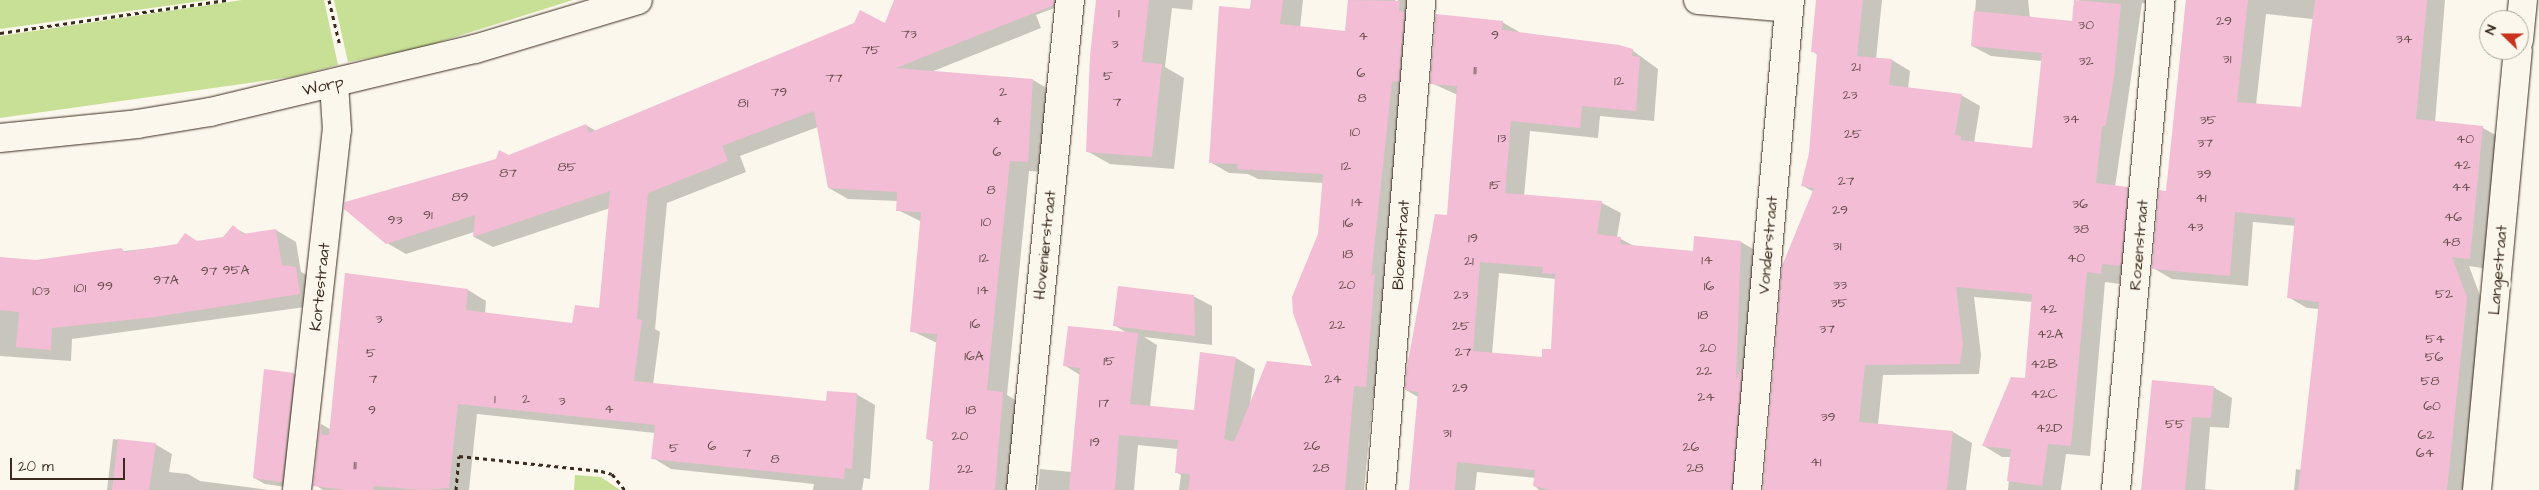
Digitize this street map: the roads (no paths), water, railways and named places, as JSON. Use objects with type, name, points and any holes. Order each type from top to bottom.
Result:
[{"type":"street","name":"Worp","points":[[0,138],[137,124],[342,82],[476,49],[638,0]]},
{"type":"street","name":"Hovenierstraat","points":[[1021,490],[1070,0]]},
{"type":"street","name":"Bloemstraat","points":[[1381,490],[1421,0]]},
{"type":"street","points":[[1698,0],[1789,4]]},
{"type":"street","name":"Rozenstraat","points":[[2116,490],[2161,0]]},
{"type":"street","name":"Vonderstraat","points":[[1747,490],[1789,4]]},
{"type":"street","name":"Langestraat","points":[[2477,490],[2517,60]]},
{"type":"street","name":"Kortestraat","points":[[297,490],[342,82]]}]
